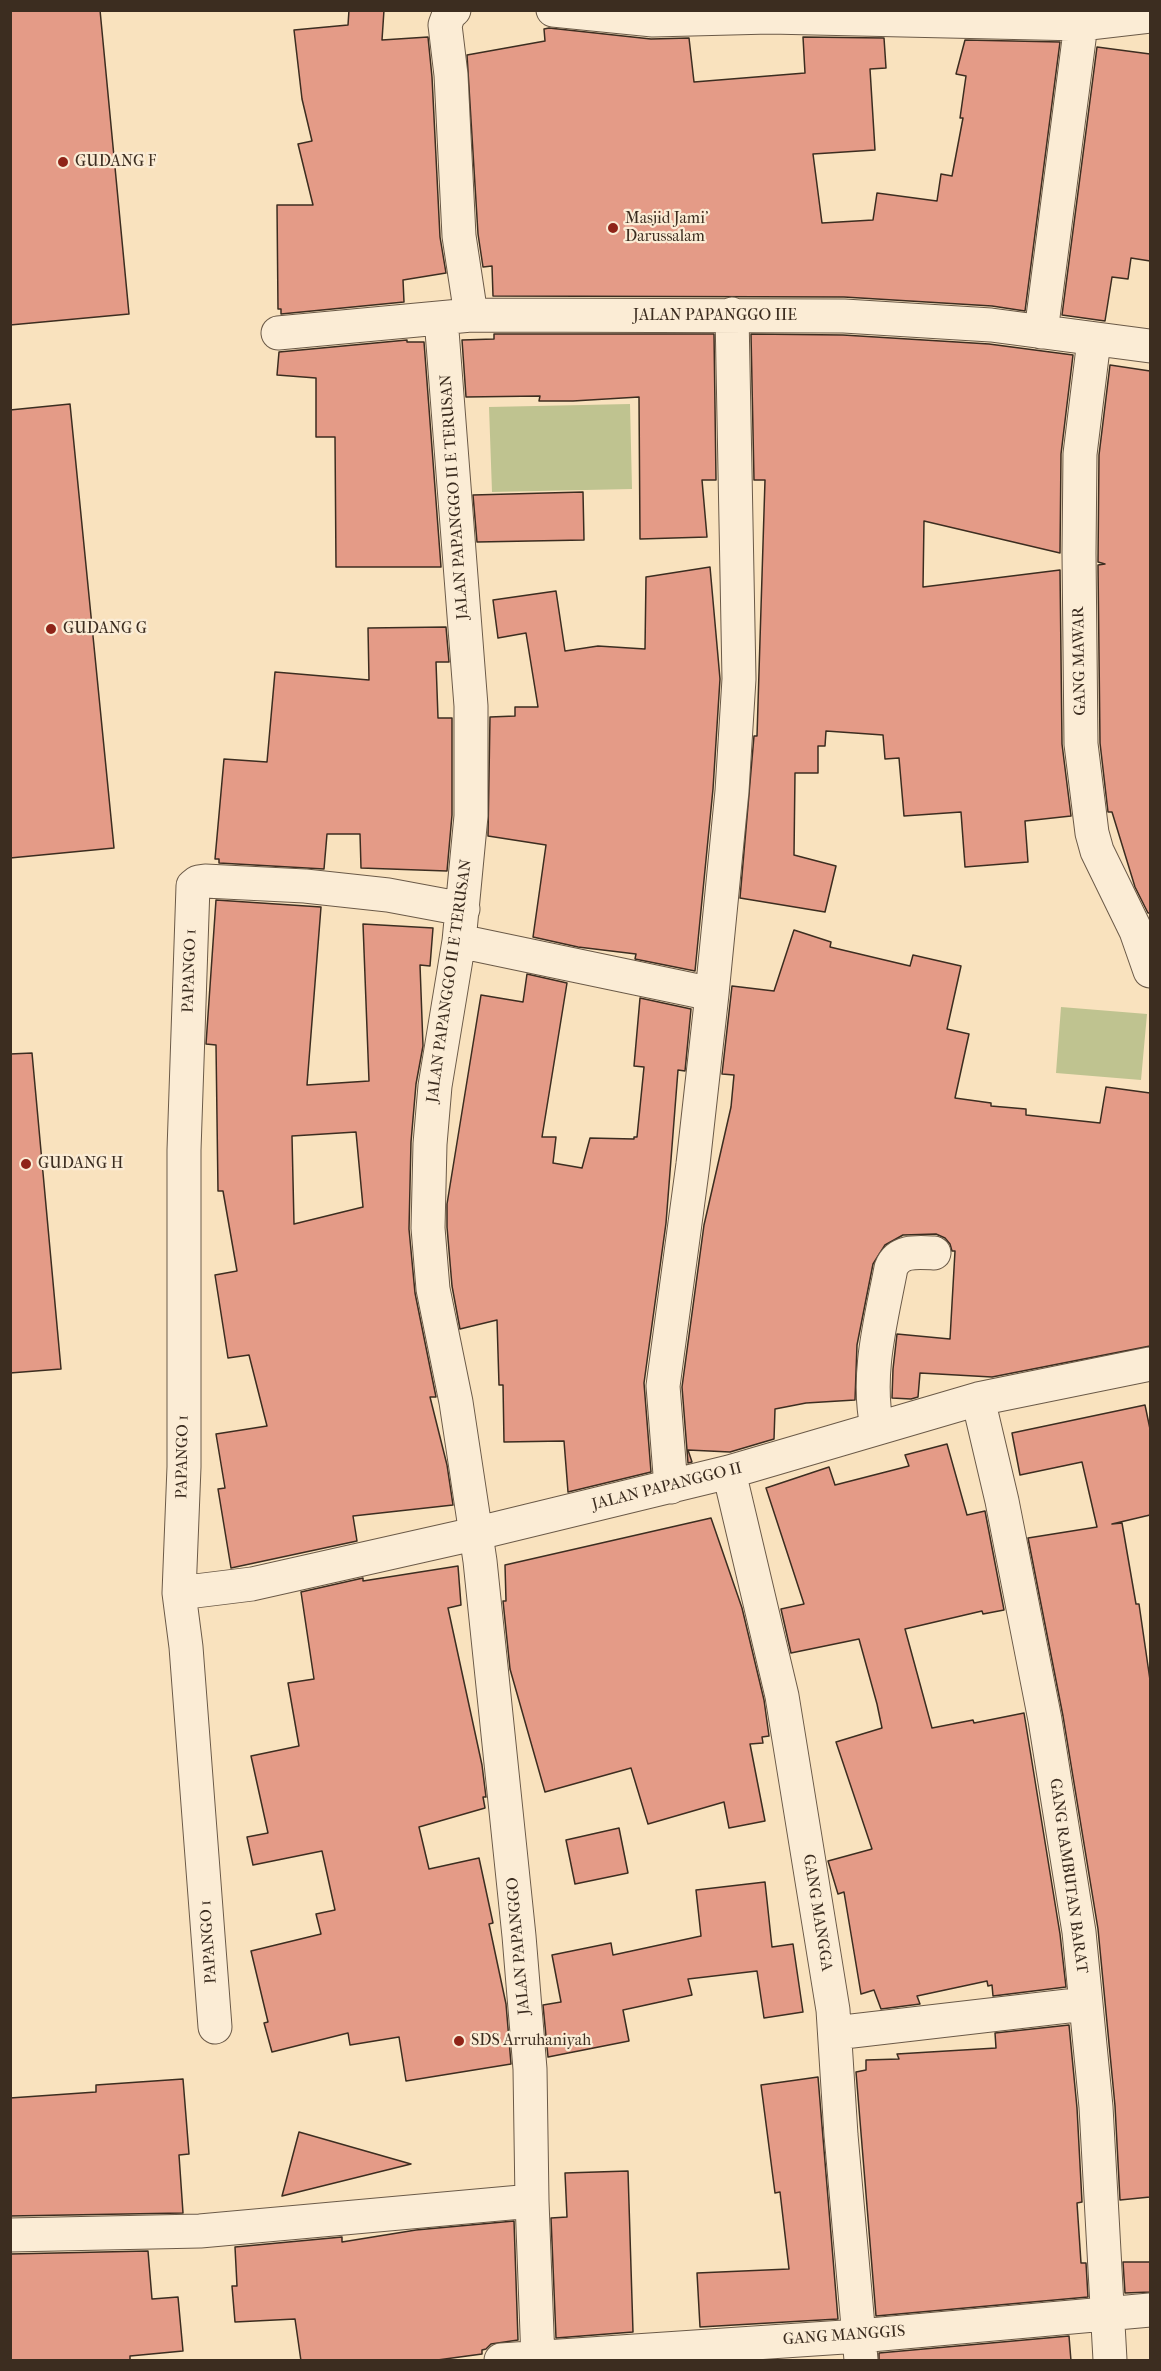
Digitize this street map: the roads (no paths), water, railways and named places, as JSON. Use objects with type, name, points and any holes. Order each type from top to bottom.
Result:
[{"type":"street","name":"JALAN PAPANGGO II E TERUSAN","points":[[454,10],[449,14],[445,25],[451,75],[459,236],[456,317],[471,706],[471,816],[461,925],[435,1086],[430,1144],[428,1228],[433,1289],[456,1402],[474,1534]]},
{"type":"street","points":[[553,10],[653,20],[724,14],[946,19],[1072,19],[1150,16]]},
{"type":"street","points":[[1041,332],[1072,19]]},
{"type":"street","name":"JALAN PAPANGGO IIE","points":[[278,333],[456,317],[732,314],[844,316],[991,325],[1150,346]]},
{"type":"street","points":[[671,1487],[663,1386],[693,1164],[712,994],[732,791],[739,679],[732,314]]},
{"type":"street","name":"GANG MAWAR","points":[[1094,340],[1080,454],[1081,744],[1092,832],[1097,851],[1136,931],[1150,971]]},
{"type":"street","name":"PAPANGO 1","points":[[215,2027],[186,1647],[179,1593],[184,1467],[184,1150],[193,886],[205,880],[305,886],[387,895],[461,925]]},
{"type":"street","points":[[461,925],[712,994]]},
{"type":"street","points":[[877,1427],[873,1408],[874,1356],[891,1268],[896,1259],[902,1255],[914,1252],[934,1253]]},
{"type":"street","name":"JALAN PAPANGGO II","points":[[179,1593],[252,1584],[474,1534],[729,1472],[978,1399],[1150,1364]]},
{"type":"street","name":"GANG RAMBUTAN BARAT","points":[[978,1399],[1002,1501],[1045,1720],[1079,1932],[1096,2107],[1110,2361]]},
{"type":"street","name":"GANG MANGGA","points":[[729,1472],[782,1696],[833,2010],[860,2348]]},
{"type":"street","name":"JALAN PAPANGGO","points":[[474,1534],[480,1561],[521,1958],[530,2069],[531,2201],[537,2359]]},
{"type":"street","points":[[835,2033],[1085,2004]]},
{"type":"street","points":[[10,2235],[200,2231],[531,2201]]},
{"type":"street","name":"GANG MANGGIS","points":[[501,2361],[860,2348],[1107,2313],[1150,2310]]},
{"type":"place","name":"GUDANG F","points":[[63,162]]},
{"type":"place","name":"Masjid Jami' Darussalam","points":[[613,228]]},
{"type":"place","name":"GUDANG G","points":[[51,629]]},
{"type":"place","name":"GUDANG H","points":[[26,1164]]},
{"type":"place","name":"SDS Arruhaniyah","points":[[459,2041]]}]
